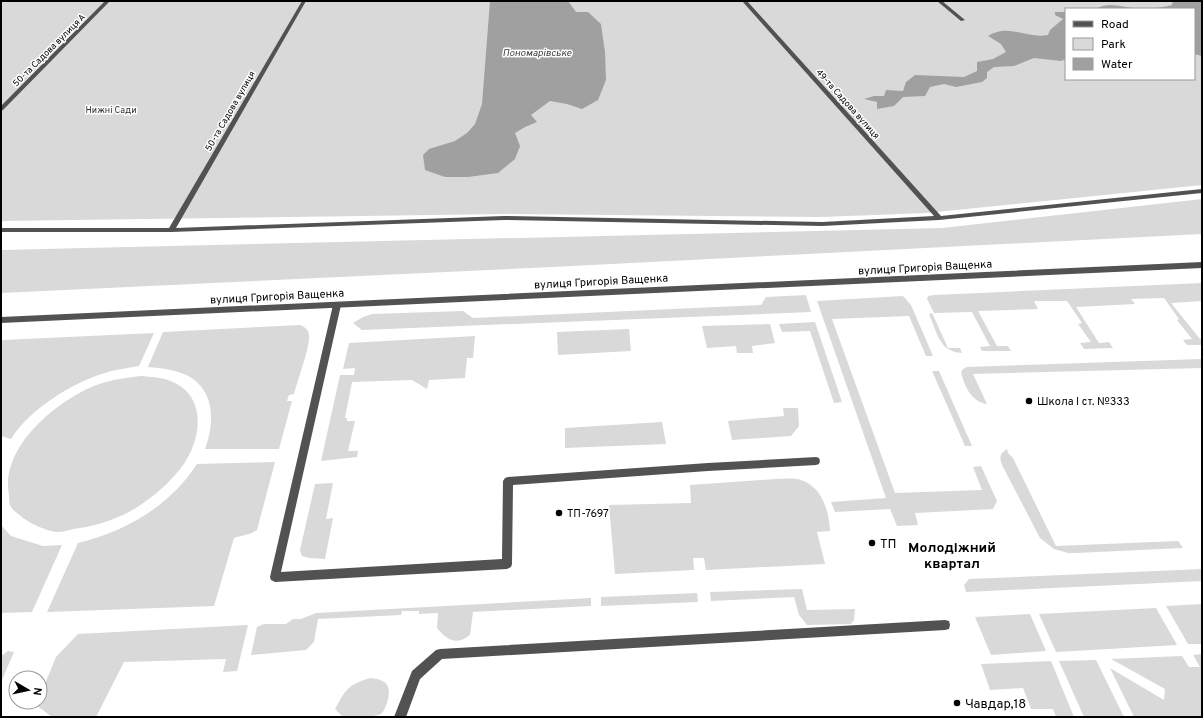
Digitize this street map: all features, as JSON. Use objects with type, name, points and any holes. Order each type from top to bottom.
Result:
[{"type":"street","name":"50-та Садова вулиця А","points":[[1,109],[108,1]]},
{"type":"street","name":"50-та Садова вулиця","points":[[170,230],[304,1]]},
{"type":"street","name":"49-та Садова вулиця","points":[[744,1],[939,218]]},
{"type":"street","points":[[939,1],[963,20]]},
{"type":"street","points":[[1,230],[170,230],[504,218],[822,224],[939,218],[1202,191]]},
{"type":"street","name":"вулиця Григорія Ващенка","points":[[1,320],[1202,265]]},
{"type":"street","points":[[337,304],[275,577],[508,564],[508,481],[816,461]]},
{"type":"street","points":[[400,717],[416,675],[440,654],[945,625]]},
{"type":"green space","name":"Нижні Сади","points":[[1,1],[1202,1],[1202,185],[927,213],[821,217],[505,214],[1,221]]},
{"type":"green space","points":[[1202,199],[1202,234],[1,293],[1,250],[942,228]]},
{"type":"green space","points":[[1202,283],[1202,301],[1171,303],[1200,339],[1202,339],[1202,345],[1187,345],[1183,340],[1192,339],[1177,320],[1179,319],[1164,298],[1131,299],[1135,304],[1076,307],[1099,343],[1109,342],[1113,348],[1084,349],[1080,343],[1091,342],[1078,324],[1082,323],[1067,301],[1034,301],[1038,309],[978,311],[997,346],[1008,346],[1011,351],[982,351],[980,347],[990,346],[972,312],[934,313],[927,299],[928,296],[934,295]]},
{"type":"green space","points":[[806,295],[811,312],[362,330],[353,323],[372,314],[463,311],[473,318],[761,305],[766,297]]},
{"type":"green space","points":[[903,296],[911,305],[933,356],[926,356],[909,316],[832,319],[895,493],[982,490],[973,467],[981,466],[997,501],[993,509],[915,513],[918,525],[897,526],[890,509],[835,512],[831,502],[886,498],[817,301]]},
{"type":"green space","points":[[932,313],[948,348],[960,348],[962,353],[954,352],[948,349],[940,340],[929,314]]},
{"type":"green space","points":[[815,322],[842,402],[834,403],[810,331],[782,332],[779,324]]},
{"type":"green space","points":[[770,324],[775,343],[752,346],[753,353],[737,353],[736,346],[707,348],[702,326]]},
{"type":"green space","points":[[300,325],[307,330],[309,334],[309,341],[294,394],[289,395],[287,401],[292,401],[279,449],[205,449],[210,430],[211,410],[209,400],[205,392],[190,377],[170,370],[148,367],[163,332]]},
{"type":"green space","points":[[629,329],[631,351],[558,355],[557,332]]},
{"type":"green space","points":[[154,333],[139,366],[108,372],[81,382],[41,407],[29,417],[11,439],[1,436],[1,343],[3,340]]},
{"type":"green space","points":[[475,336],[473,358],[467,358],[465,378],[429,380],[427,389],[412,380],[352,382],[345,418],[347,418],[347,421],[355,421],[348,451],[358,451],[357,457],[321,461],[340,375],[354,375],[355,368],[343,369],[349,343]]},
{"type":"green space","points":[[1202,359],[1202,368],[973,374],[987,404],[981,403],[969,392],[961,372],[967,367]]},
{"type":"green space","points":[[932,371],[939,371],[972,446],[965,446]]},
{"type":"green space","points":[[141,376],[165,379],[182,387],[191,397],[196,410],[198,423],[196,437],[191,451],[184,464],[170,481],[145,502],[125,514],[99,524],[62,532],[54,532],[39,527],[13,510],[9,503],[8,477],[13,460],[22,444],[34,429],[63,403],[79,393],[105,382]]},
{"type":"green space","points":[[783,408],[798,408],[799,426],[791,436],[732,440],[728,421],[784,416]]},
{"type":"green space","points":[[662,422],[666,444],[565,448],[565,428]]},
{"type":"green space","points":[[1007,449],[1008,453],[1013,458],[1056,546],[1178,541],[1183,548],[1076,553],[1068,553],[1054,549],[1040,538],[1002,465],[1001,456]]},
{"type":"green space","points":[[275,462],[257,530],[234,538],[214,606],[47,612],[78,543],[113,532],[145,515],[160,505],[173,493],[197,464]]},
{"type":"green space","points":[[775,479],[797,479],[812,486],[818,492],[828,514],[830,531],[817,532],[825,564],[706,570],[704,558],[693,558],[694,570],[615,574],[609,505],[691,503],[690,485]]},
{"type":"green space","points":[[333,483],[326,519],[333,518],[325,559],[302,556],[300,550],[315,484]]},
{"type":"green space","points":[[1,525],[11,536],[43,546],[62,545],[32,612],[1,613]]},
{"type":"green space","points":[[1202,569],[1202,581],[966,592],[964,585],[969,579]]},
{"type":"green space","points":[[802,589],[807,610],[855,609],[854,620],[851,624],[807,625],[799,615],[794,597],[711,601],[710,592]]},
{"type":"green space","points":[[697,593],[698,602],[601,606],[601,597]]},
{"type":"green space","points":[[591,598],[591,606],[473,612],[470,635],[456,641],[444,636],[437,628],[438,613],[419,614],[419,611],[402,611],[401,615],[318,619],[314,642],[306,650],[251,655],[257,627],[264,624],[286,624],[293,619],[301,619],[316,613]]},
{"type":"green space","points":[[1202,604],[1202,644],[1188,644],[1166,606]]},
{"type":"green space","points":[[1156,608],[1177,645],[1056,652],[1039,614]]},
{"type":"green space","points":[[1030,614],[1046,651],[991,655],[975,617]]},
{"type":"green space","points":[[248,625],[237,671],[223,672],[226,659],[124,662],[96,717],[52,717],[43,710],[48,710],[48,676],[56,657],[78,634]]},
{"type":"green space","points":[[8,651],[14,652],[1,682],[1,656]]},
{"type":"green space","points":[[1202,654],[1202,717],[1134,717],[1110,668],[1164,700],[1165,689],[1111,659],[1182,656],[1189,667],[1200,667],[1193,655]]},
{"type":"green space","points":[[1096,660],[1124,717],[1084,717],[1059,661]]},
{"type":"green space","points":[[1051,661],[1074,717],[1056,717],[1053,709],[1031,709],[1023,688],[990,690],[981,664]]},
{"type":"green space","points":[[370,678],[381,680],[387,684],[389,692],[387,704],[381,714],[362,717],[343,717],[335,709],[345,692],[357,683]]},
{"type":"water","name":"Пономарівське","points":[[490,1],[568,1],[576,12],[588,12],[601,24],[605,52],[606,80],[598,100],[582,109],[567,104],[550,101],[531,115],[537,122],[515,133],[520,146],[515,159],[498,173],[468,177],[445,177],[425,170],[423,155],[429,149],[455,141],[467,133],[475,124],[482,104]]},
{"type":"water","points":[[1173,1],[1202,1],[1202,56],[1195,54],[1195,8],[1155,8],[1172,5]]},
{"type":"water","points":[[1112,5],[1133,8],[1097,8]]},
{"type":"water","points":[[1055,12],[1065,12],[1065,59],[1061,61],[1034,58],[1014,66],[994,67],[987,72],[987,78],[982,82],[956,87],[944,84],[930,87],[925,96],[903,97],[894,106],[877,109],[877,102],[864,99],[874,96],[884,96],[886,90],[903,91],[906,82],[915,75],[964,77],[977,71],[977,62],[993,59],[1006,52],[1001,44],[988,36],[995,32],[1003,31],[1040,36],[1048,35],[1050,30],[1063,19],[1055,15]]},
{"type":"place","name":"Школа І ст. №333","points":[[1029,401]]},
{"type":"place","name":"ТП-7697","points":[[559,513]]},
{"type":"place","name":"ТП","points":[[872,543]]},
{"type":"place","name":"Чавдар,18","points":[[957,703]]},
{"type":"district","name":"Молодіжний квартал","points":[[952,556]]}]
